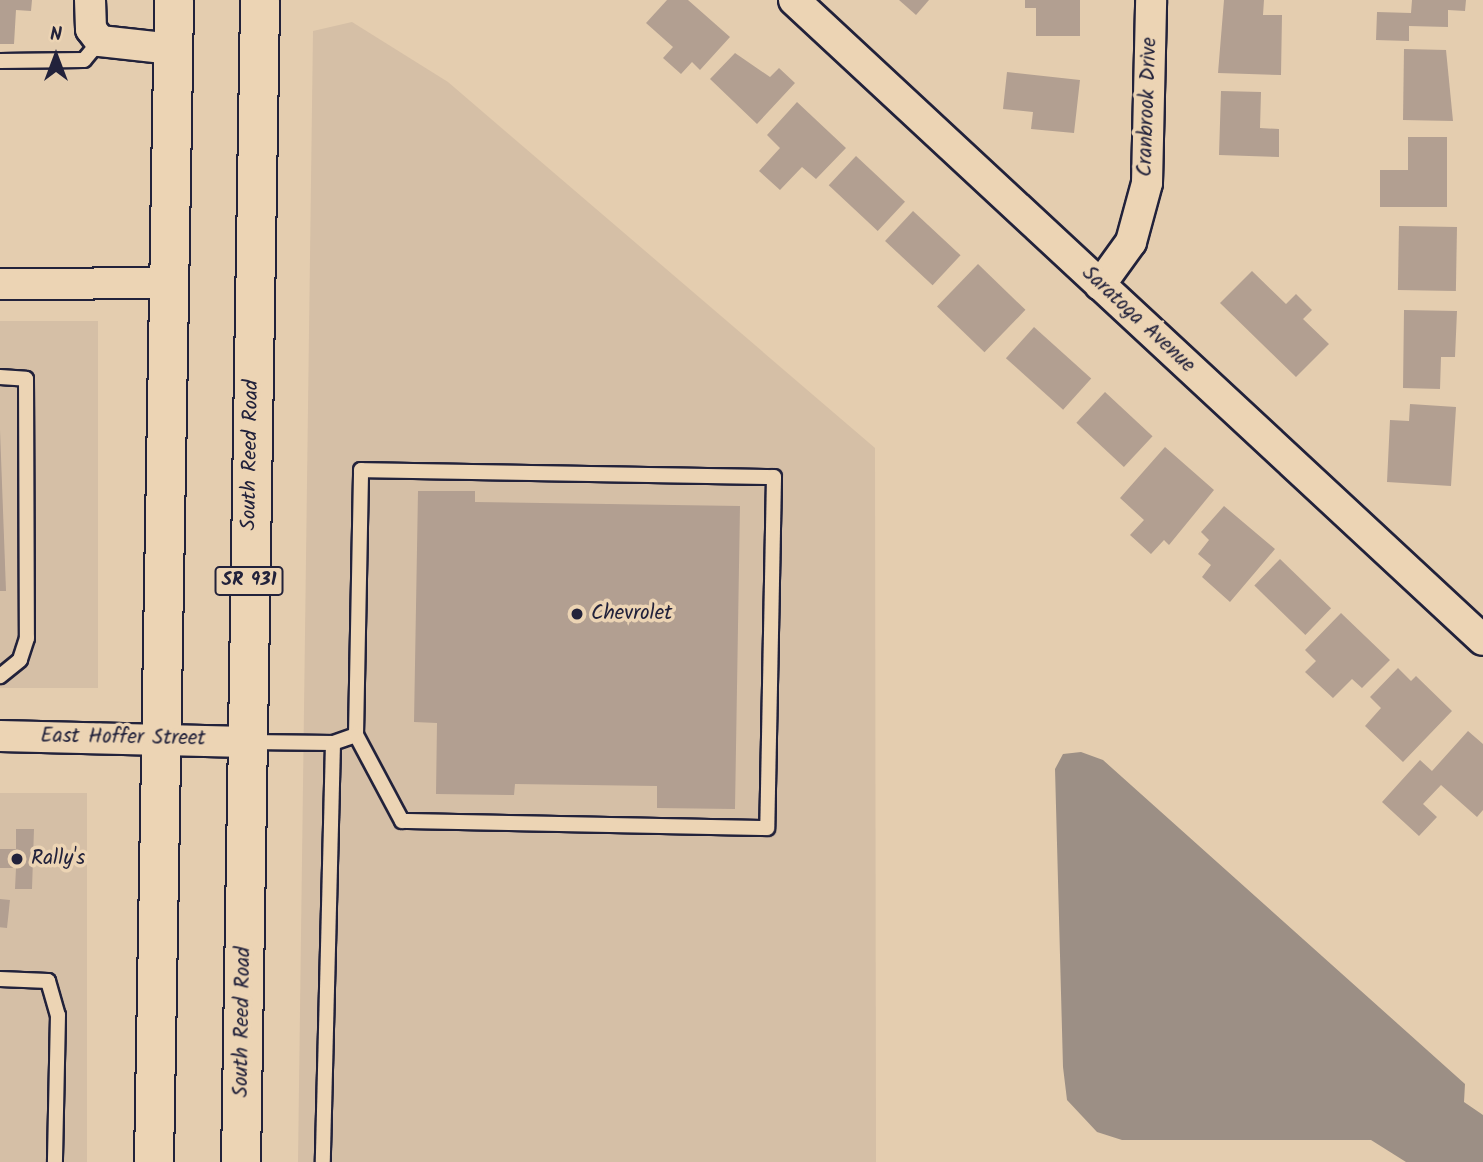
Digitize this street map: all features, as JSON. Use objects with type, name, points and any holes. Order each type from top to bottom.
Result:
[{"type":"main road","points":[[154,1162],[174,0]]},
{"type":"main road","name":"South Reed Road","points":[[240,1162],[260,0]]},
{"type":"street","points":[[90,0],[92,29],[100,41],[173,49]]},
{"type":"street","name":"Saratoga Avenue","points":[[794,0],[1100,285],[1481,633]]},
{"type":"street","name":"Cranbrook Drive","points":[[1100,285],[1131,242],[1147,183],[1151,0]]},
{"type":"street","points":[[0,284],[170,284]]},
{"type":"street","name":"East Hoffer Street","points":[[0,736],[162,736],[246,742]]},
{"type":"lane","points":[[0,61],[84,60],[100,41]]},
{"type":"lane","points":[[0,377],[26,379],[27,638],[20,660],[0,676]]},
{"type":"lane","points":[[361,470],[774,477],[768,828],[402,821],[356,734],[361,470]]},
{"type":"lane","points":[[246,742],[332,743],[356,734]]},
{"type":"lane","points":[[323,1162],[332,743]]},
{"type":"lane","points":[[0,979],[48,981],[58,1015],[55,1162]]},
{"type":"shaded area","points":[[352,22],[448,82],[875,448],[876,1162],[298,1162],[313,31]]},
{"type":"shaded area","points":[[0,321],[98,321],[98,688],[0,688]]},
{"type":"shaded area","points":[[1081,752],[1103,760],[1465,1084],[1464,1102],[1483,1115],[1483,1162],[1406,1162],[1371,1140],[1122,1140],[1097,1132],[1067,1100],[1063,1067],[1055,769],[1063,754]]},
{"type":"shaded area","points":[[0,793],[87,793],[87,1162],[0,1162]]},
{"type":"building","points":[[0,0],[32,0],[31,11],[16,10],[14,44],[0,44]]},
{"type":"building","points":[[667,0],[688,0],[730,37],[700,70],[692,62],[681,74],[663,58],[673,47],[646,23]]},
{"type":"building","points":[[899,0],[929,0],[916,15]]},
{"type":"building","points":[[1025,0],[1080,0],[1080,36],[1036,36],[1036,8],[1025,8]]},
{"type":"building","points":[[1224,0],[1264,0],[1263,15],[1282,15],[1281,75],[1218,73]]},
{"type":"building","points":[[1412,0],[1466,0],[1465,11],[1448,10],[1448,27],[1409,26],[1409,41],[1376,40],[1377,12],[1411,13]]},
{"type":"building","points":[[1404,49],[1446,50],[1453,121],[1403,120]]},
{"type":"building","points":[[735,53],[770,77],[779,68],[795,83],[757,124],[710,79]]},
{"type":"building","points":[[1007,72],[1080,80],[1074,133],[1031,129],[1033,112],[1003,109]]},
{"type":"building","points":[[1221,91],[1261,92],[1260,128],[1279,129],[1279,157],[1219,155]]},
{"type":"building","points":[[797,102],[846,148],[816,179],[802,167],[780,190],[759,171],[780,148],[767,135]]},
{"type":"building","points":[[1408,137],[1447,137],[1447,207],[1380,207],[1380,170],[1408,170]]},
{"type":"building","points":[[856,156],[905,202],[878,231],[829,185]]},
{"type":"building","points":[[913,211],[961,255],[933,285],[885,241]]},
{"type":"building","points":[[1399,226],[1457,227],[1456,291],[1398,290]]},
{"type":"building","points":[[978,264],[1025,310],[984,352],[937,306]]},
{"type":"building","points":[[1252,271],[1286,304],[1296,294],[1312,310],[1303,319],[1329,344],[1296,377],[1220,303]]},
{"type":"building","points":[[1404,310],[1457,311],[1455,357],[1441,357],[1440,389],[1403,388]]},
{"type":"building","points":[[1034,327],[1091,379],[1063,410],[1006,358]]},
{"type":"building","points":[[1105,392],[1153,436],[1124,467],[1076,423]]},
{"type":"building","points":[[1410,404],[1456,407],[1451,486],[1387,482],[1390,420],[1409,421]]},
{"type":"building","points":[[0,430],[6,591],[0,591]]},
{"type":"building","points":[[1165,447],[1214,490],[1169,545],[1164,540],[1151,554],[1130,535],[1144,520],[1120,498]]},
{"type":"building","name":"Chevrolet","points":[[418,491],[475,491],[475,502],[740,506],[735,809],[657,808],[657,786],[515,784],[514,795],[436,794],[437,723],[414,722]]},
{"type":"building","points":[[1224,506],[1275,549],[1230,602],[1202,577],[1211,565],[1198,554],[1209,540],[1201,532]]},
{"type":"building","points":[[1280,559],[1331,608],[1305,635],[1254,586]]},
{"type":"building","points":[[1341,613],[1390,660],[1362,688],[1352,679],[1333,698],[1305,672],[1316,661],[1305,650]]},
{"type":"building","points":[[1398,668],[1411,681],[1416,676],[1452,711],[1403,762],[1365,726],[1381,708],[1370,697]]},
{"type":"building","points":[[1468,731],[1483,744],[1483,810],[1477,817],[1441,785],[1423,804],[1437,817],[1419,836],[1382,802],[1420,760],[1432,771]]},
{"type":"building","name":"Rally's","points":[[16,829],[34,829],[32,889],[15,889],[16,868],[0,868],[0,849],[16,849]]},
{"type":"building","points":[[0,899],[10,900],[7,928],[0,927]]},
{"type":"place","name":"Chevrolet","points":[[577,614]]},
{"type":"place","name":"Rally's","points":[[17,859]]}]
